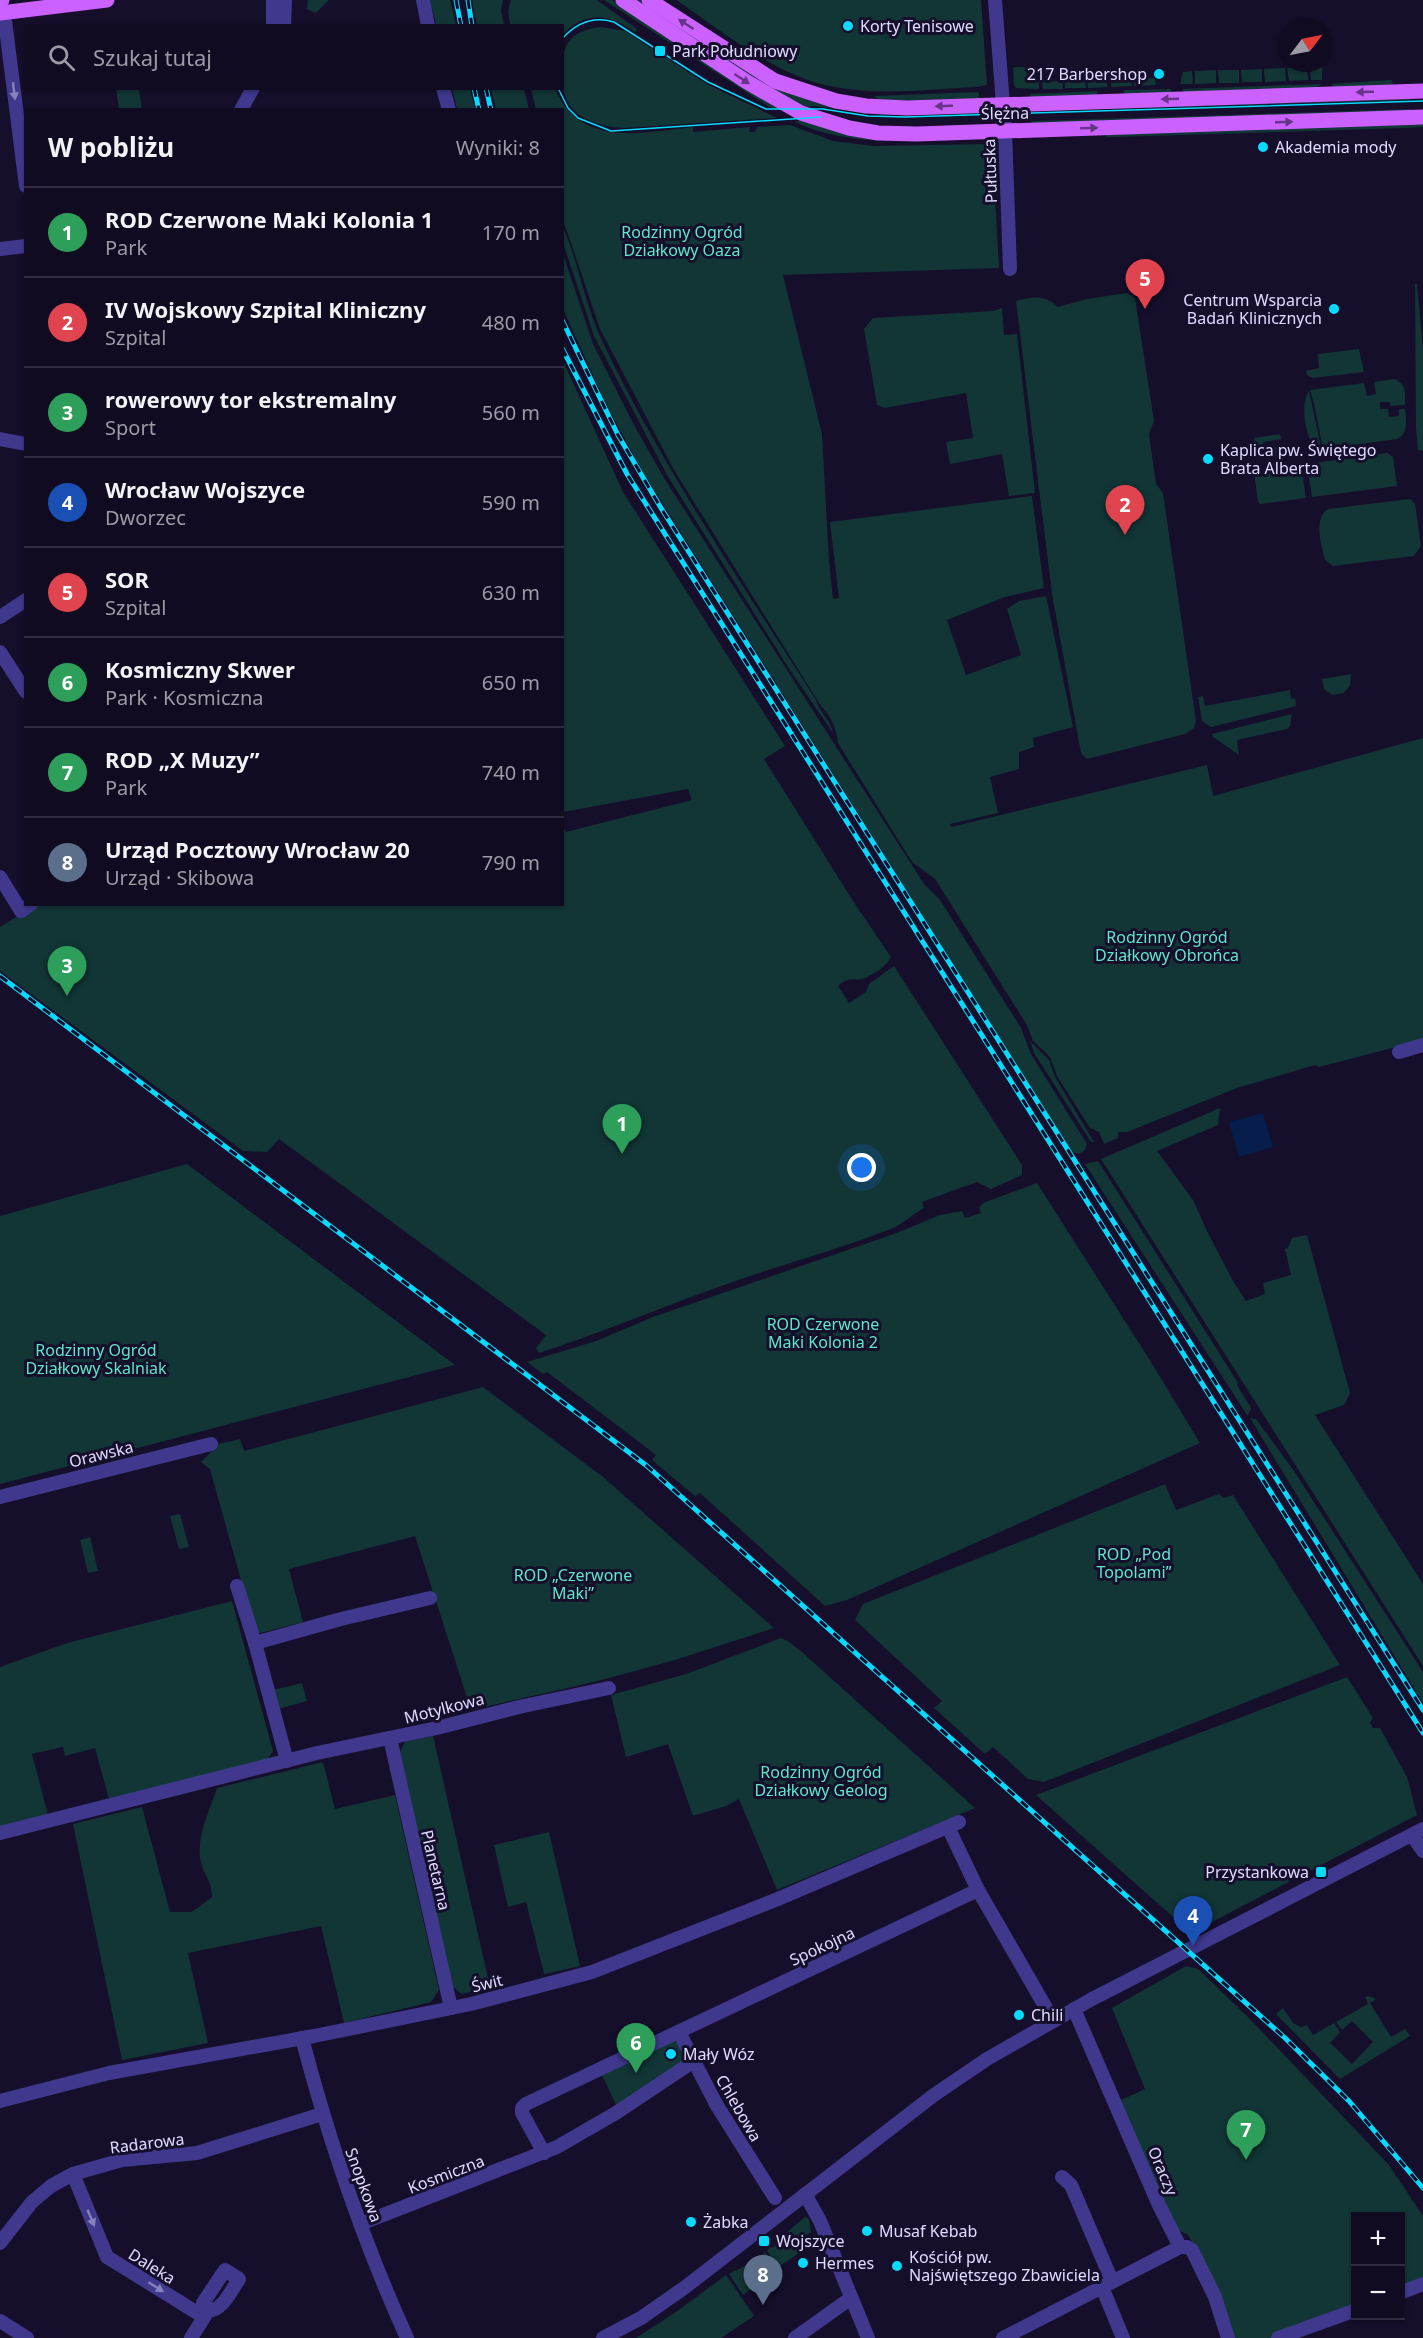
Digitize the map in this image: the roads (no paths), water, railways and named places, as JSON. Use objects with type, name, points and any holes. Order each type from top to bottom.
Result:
[{"type":"main road","points":[[2,6],[107,0]]},
{"type":"main road","name":"Ślężna","points":[[623,0],[768,96],[811,117],[849,129],[878,133],[1005,131],[1423,117]]},
{"type":"main road","name":"Ślężna","points":[[649,0],[765,76],[813,95],[836,101],[888,108],[1423,91]]},
{"type":"street","points":[[273,0],[273,24]]},
{"type":"street","points":[[284,24],[285,0]]},
{"type":"street","points":[[423,0],[428,24]]},
{"type":"street","name":"Pułtuska","points":[[995,0],[1005,131],[1010,269]]},
{"type":"street","points":[[2,6],[24,171]]},
{"type":"street","points":[[243,108],[252,90]]},
{"type":"street","points":[[444,90],[448,108]]},
{"type":"street","points":[[0,249],[24,246]]},
{"type":"street","points":[[0,439],[24,444]]},
{"type":"street","points":[[0,617],[24,601]]},
{"type":"street","points":[[0,652],[24,689]]},
{"type":"street","points":[[0,877],[24,906]]},
{"type":"street","points":[[1399,1052],[1423,1045]]},
{"type":"street","name":"Orawska","points":[[0,1497],[211,1444]]},
{"type":"street","points":[[237,1587],[255,1643],[287,1761]]},
{"type":"street","points":[[255,1643],[340,1619],[430,1598]]},
{"type":"street","name":"Motylkowa","points":[[0,1833],[287,1761],[609,1688]]},
{"type":"street","name":"Planetarna","points":[[390,1738],[451,2008]]},
{"type":"street","name":"Świt","points":[[0,2101],[110,2073],[451,2008],[592,1972],[773,1901],[953,1824],[978,1890]]},
{"type":"street","points":[[603,2338],[640,2318],[684,2288],[934,2095],[987,2059],[1053,2020],[1417,1832],[1423,1851]]},
{"type":"street","points":[[978,1890],[1053,2020]]},
{"type":"street","name":"Spokojna","points":[[679,2032],[978,1890]]},
{"type":"street","name":"Oraczy","points":[[1074,2009],[1158,2203],[1180,2247],[1192,2250],[1215,2296],[1228,2338]]},
{"type":"street","points":[[544,2153],[522,2113],[522,2108],[526,2104],[679,2032]]},
{"type":"street","name":"Chlebowa","points":[[679,2032],[716,2104],[776,2198]]},
{"type":"street","name":"Snopkowa","points":[[302,2038],[322,2114],[360,2224],[407,2338]]},
{"type":"street","name":"Kosmiczna","points":[[360,2224],[544,2153],[616,2113],[694,2061]]},
{"type":"street","name":"Radarowa","points":[[0,2243],[32,2202],[51,2186],[74,2176],[122,2160],[197,2153],[322,2114]]},
{"type":"street","name":"Daleka","points":[[74,2176],[108,2256],[206,2314]]},
{"type":"street","points":[[1062,2177],[1071,2186],[1107,2284],[1123,2338]]},
{"type":"street","points":[[805,2194],[813,2204],[868,2338]]},
{"type":"street","points":[[1003,2338],[1180,2247]]},
{"type":"street","points":[[191,2338],[206,2314],[203,2303],[225,2270],[239,2279]]},
{"type":"street","points":[[1405,2291],[1423,2284]]},
{"type":"street","points":[[795,2338],[851,2298]]},
{"type":"street","points":[[1278,2338],[1351,2312]]},
{"type":"street","points":[[0,2321],[27,2338]]},
{"type":"water","points":[[1263,1113],[1273,1147],[1239,1157],[1229,1122]]},
{"type":"tram line","points":[[564,37],[586,22],[599,20],[614,22],[708,82],[766,109],[823,109],[868,116],[905,117],[1423,101]]},
{"type":"tram line","points":[[559,90],[568,108],[578,118],[611,131],[821,117]]},
{"type":"railway","points":[[456,0],[461,24]]},
{"type":"railway","points":[[468,0],[472,24]]},
{"type":"railway","points":[[474,90],[479,108]]},
{"type":"railway","points":[[486,90],[491,108]]},
{"type":"railway","points":[[564,324],[618,435],[661,508],[1423,1710]]},
{"type":"railway","points":[[564,352],[627,474],[1423,1733]]},
{"type":"railway","points":[[0,976],[647,1466],[1285,2038],[1349,2101],[1423,2188]]},
{"type":"place","name":"Korty Tenisowe","points":[[848,26]]},
{"type":"place","name":"Park Południowy","points":[[660,51]]},
{"type":"place","name":"217 Barbershop","points":[[1159,74]]},
{"type":"place","name":"Akademia mody","points":[[1263,147]]},
{"type":"place","name":"SOR","points":[[1145,309]]},
{"type":"place","name":"Centrum Wsparcia Badań Klinicznych","points":[[1334,309]]},
{"type":"place","name":"Kaplica pw. Świętego Brata Alberta","points":[[1208,459]]},
{"type":"place","name":"IV Wojskowy Szpital Kliniczny","points":[[1125,535]]},
{"type":"place","name":"rowerowy tor ekstremalny","points":[[67,996]]},
{"type":"place","name":"ROD Czerwone Maki Kolonia 1","points":[[622,1154]]},
{"type":"place","name":"Przystankowa","points":[[1321,1872]]},
{"type":"place","name":"Wrocław Wojszyce","points":[[1193,1946]]},
{"type":"place","name":"Chili","points":[[1019,2015]]},
{"type":"place","name":"Mały Wóz","points":[[671,2054]]},
{"type":"place","name":"Kosmiczny Skwer","points":[[636,2073]]},
{"type":"place","name":"ROD „X Muzy”","points":[[1246,2160]]},
{"type":"place","name":"Żabka","points":[[691,2222]]},
{"type":"place","name":"Musaf Kebab","points":[[867,2231]]},
{"type":"place","name":"Wojszyce","points":[[764,2241]]},
{"type":"place","name":"Hermes","points":[[803,2263]]},
{"type":"place","name":"Kościół pw. Najświętszego Zbawiciela","points":[[897,2266]]},
{"type":"place","name":"Urząd Pocztowy Wrocław 20","points":[[763,2305]]},
{"type":"park label","name":"Rodzinny Ogród Działkowy Oaza","points":[[682,241]]},
{"type":"park label","name":"Rodzinny Ogród Działkowy Obrońca","points":[[1167,946]]},
{"type":"park label","name":"ROD Czerwone Maki Kolonia 2","points":[[823,1333]]},
{"type":"park label","name":"Rodzinny Ogród Działkowy Skalniak","points":[[96,1359]]},
{"type":"park label","name":"ROD „Pod Topolami”","points":[[1134,1563]]},
{"type":"park label","name":"ROD „Czerwone Maki”","points":[[573,1584]]},
{"type":"park label","name":"Rodzinny Ogród Działkowy Geolog","points":[[821,1781]]}]
